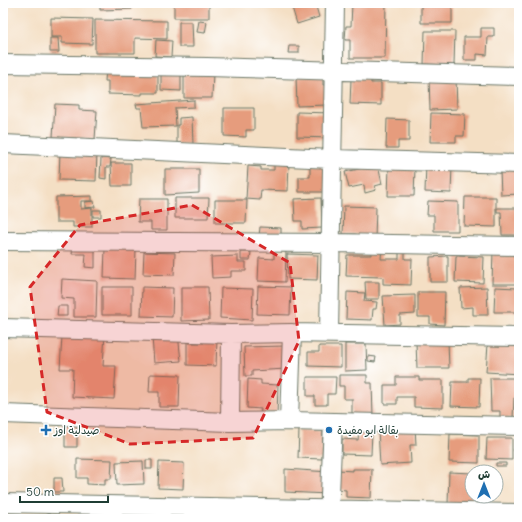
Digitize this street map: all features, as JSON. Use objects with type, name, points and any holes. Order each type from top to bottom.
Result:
[{"type":"street","points":[[329,333],[335,3]]},
{"type":"street","points":[[3,64],[116,64],[519,76]]},
{"type":"street","points":[[3,144],[332,159],[519,164]]},
{"type":"street","points":[[3,241],[519,246]]},
{"type":"street","points":[[3,328],[232,334],[329,333],[519,337]]},
{"type":"street","points":[[289,421],[292,333]]},
{"type":"street","points":[[230,422],[232,334]]},
{"type":"street","points":[[3,414],[230,422],[289,421],[519,426]]},
{"type":"street","points":[[330,514],[333,422]]},
{"type":"street","points":[[3,502],[330,514],[519,513]]},
{"type":"highlighted area","points":[[192,205],[290,263],[299,341],[253,438],[130,444],[47,412],[30,287],[80,225]]},
{"type":"building","points":[[100,3],[132,3],[132,9],[100,10]]},
{"type":"building","points":[[174,3],[209,3],[209,18],[174,18]]},
{"type":"building","points":[[315,3],[319,17],[297,24],[291,4]]},
{"type":"building","points":[[352,3],[386,3],[385,58],[350,58],[350,40],[345,40],[346,26],[351,26]]},
{"type":"building","points":[[421,3],[452,3],[452,23],[421,23]]},
{"type":"building","points":[[51,18],[93,19],[92,44],[62,43],[62,37],[51,37]]},
{"type":"building","points":[[95,20],[167,21],[167,39],[135,38],[135,53],[95,53]]},
{"type":"building","points":[[199,21],[207,22],[205,33],[197,32]]},
{"type":"building","points":[[179,22],[192,22],[193,47],[179,47]]},
{"type":"building","points":[[481,28],[494,28],[494,37],[488,37],[487,55],[477,54],[477,60],[464,60],[464,37],[481,37]]},
{"type":"building","points":[[425,31],[455,31],[454,65],[424,64]]},
{"type":"building","points":[[50,38],[58,38],[59,52],[50,52]]},
{"type":"building","points":[[156,40],[172,41],[171,57],[155,56]]},
{"type":"building","points":[[289,46],[299,46],[299,53],[288,53]]},
{"type":"building","points":[[161,66],[181,66],[181,91],[161,90]]},
{"type":"building","points":[[106,69],[158,70],[158,93],[142,93],[142,95],[108,94],[108,81],[105,81]]},
{"type":"building","points":[[184,71],[213,72],[212,98],[184,98]]},
{"type":"building","points":[[323,76],[323,85],[328,85],[328,105],[297,106],[296,77]]},
{"type":"building","points":[[456,77],[457,109],[430,110],[429,78]]},
{"type":"building","points":[[351,79],[371,79],[371,83],[381,83],[381,105],[350,104]]},
{"type":"building","points":[[194,100],[194,107],[175,108],[176,126],[143,127],[141,108],[137,108],[136,104]]},
{"type":"building","points":[[55,104],[79,105],[79,110],[97,111],[95,139],[53,137]]},
{"type":"building","points":[[224,108],[254,108],[254,130],[246,130],[246,137],[224,136]]},
{"type":"building","points":[[297,112],[331,113],[331,138],[297,137]]},
{"type":"building","points":[[431,113],[465,114],[464,136],[456,136],[456,142],[430,142]]},
{"type":"building","points":[[192,117],[193,144],[177,145],[177,125],[179,125],[179,118]]},
{"type":"building","points":[[387,119],[409,120],[409,141],[398,141],[398,148],[386,148]]},
{"type":"building","points":[[60,151],[97,152],[96,181],[59,180]]},
{"type":"building","points":[[101,158],[111,159],[110,167],[106,167],[106,179],[100,178]]},
{"type":"building","points":[[274,161],[289,162],[288,191],[261,190],[260,200],[246,199],[248,166],[261,167],[261,170],[274,170]]},
{"type":"building","points":[[111,163],[131,163],[131,186],[112,186]]},
{"type":"building","points":[[426,164],[452,165],[451,193],[425,192]]},
{"type":"building","points":[[310,165],[326,165],[328,192],[299,192],[299,177],[310,177]]},
{"type":"building","points":[[378,165],[382,184],[375,186],[376,190],[365,193],[364,185],[349,188],[345,172]]},
{"type":"building","points":[[389,167],[415,168],[414,196],[388,196]]},
{"type":"building","points":[[165,169],[199,169],[199,193],[165,195]]},
{"type":"building","points":[[519,169],[519,194],[501,195],[500,170]]},
{"type":"building","points":[[92,196],[92,201],[81,201],[81,209],[92,208],[92,227],[73,227],[73,222],[56,222],[56,197]]},
{"type":"building","points":[[465,197],[496,197],[496,227],[464,226]]},
{"type":"building","points":[[175,198],[209,198],[208,218],[175,218]]},
{"type":"building","points":[[321,198],[322,228],[302,229],[302,221],[295,221],[294,199]]},
{"type":"building","points":[[139,199],[167,199],[167,230],[151,230],[151,222],[138,222]]},
{"type":"building","points":[[215,200],[247,200],[246,223],[215,223]]},
{"type":"building","points":[[94,201],[95,207],[85,208],[85,202]]},
{"type":"building","points":[[428,201],[458,202],[458,231],[434,231],[434,215],[427,215]]},
{"type":"building","points":[[344,206],[376,207],[375,239],[355,234],[343,234]]},
{"type":"building","points":[[497,208],[518,208],[519,235],[502,235],[501,212],[497,212]]},
{"type":"building","points":[[93,210],[101,210],[101,217],[93,217]]},
{"type":"building","points":[[260,227],[281,228],[281,238],[259,237]]},
{"type":"building","points":[[73,245],[95,246],[95,268],[85,267],[86,254],[72,254]]},
{"type":"building","points":[[371,246],[382,246],[381,259],[399,259],[399,251],[405,251],[405,259],[412,259],[411,285],[383,284],[383,277],[346,276],[347,255],[371,255]]},
{"type":"building","points":[[105,248],[136,249],[135,279],[104,278]]},
{"type":"building","points":[[493,250],[514,250],[514,257],[519,257],[519,284],[492,284]]},
{"type":"building","points":[[274,251],[286,252],[285,282],[258,281],[259,258],[274,259]]},
{"type":"building","points":[[144,252],[175,253],[174,275],[143,274]]},
{"type":"building","points":[[241,252],[251,252],[250,260],[241,260]]},
{"type":"building","points":[[287,254],[318,255],[317,280],[288,279]]},
{"type":"building","points":[[238,256],[238,262],[246,262],[246,271],[231,271],[231,277],[212,278],[211,257]]},
{"type":"building","points":[[448,256],[448,282],[430,282],[430,257]]},
{"type":"building","points":[[456,256],[484,257],[483,283],[455,282]]},
{"type":"building","points":[[62,279],[97,281],[96,317],[74,317],[74,299],[61,298]]},
{"type":"building","points":[[365,282],[379,282],[379,299],[366,299]]},
{"type":"building","points":[[258,286],[291,287],[290,315],[257,314]]},
{"type":"building","points":[[102,287],[132,287],[132,315],[102,315]]},
{"type":"building","points":[[142,287],[173,288],[172,317],[141,316]]},
{"type":"building","points":[[181,287],[208,287],[209,320],[181,321]]},
{"type":"building","points":[[487,287],[488,315],[473,315],[473,307],[461,308],[460,288]]},
{"type":"building","points":[[495,287],[517,288],[517,312],[494,312]]},
{"type":"building","points":[[221,288],[253,289],[252,320],[220,318]]},
{"type":"building","points":[[347,292],[365,293],[364,301],[377,302],[376,309],[373,309],[372,320],[346,319]]},
{"type":"building","points":[[418,292],[445,292],[444,325],[430,324],[430,317],[418,317]]},
{"type":"building","points":[[415,295],[415,314],[400,315],[400,324],[385,325],[383,296]]},
{"type":"building","points":[[58,306],[67,306],[67,316],[57,316]]},
{"type":"building","points":[[105,333],[103,366],[116,366],[114,399],[72,397],[73,369],[60,369],[62,336]]},
{"type":"building","points":[[178,334],[181,361],[154,363],[152,337]]},
{"type":"building","points":[[204,338],[217,339],[216,366],[187,365],[187,343],[204,343]]},
{"type":"building","points":[[448,341],[449,368],[417,368],[416,342]]},
{"type":"building","points":[[345,344],[366,344],[367,370],[345,371]]},
{"type":"building","points":[[488,344],[519,346],[519,374],[486,372]]},
{"type":"building","points":[[286,346],[286,369],[252,371],[252,376],[245,376],[244,347]]},
{"type":"building","points":[[319,346],[341,346],[341,367],[308,366],[308,352],[319,352]]},
{"type":"building","points":[[368,356],[376,357],[375,362],[368,361]]},
{"type":"building","points":[[150,374],[180,375],[179,407],[159,407],[159,392],[149,392]]},
{"type":"building","points":[[339,375],[367,375],[367,383],[372,383],[373,416],[352,416],[352,399],[344,399],[344,386],[339,386]]},
{"type":"building","points":[[307,377],[336,377],[335,394],[327,394],[327,405],[315,405],[315,396],[307,396]]},
{"type":"building","points":[[396,377],[419,377],[419,380],[443,380],[443,408],[414,407],[414,397],[397,397],[397,404],[384,404],[384,385],[396,385]]},
{"type":"building","points":[[468,378],[480,378],[479,407],[451,406],[452,382],[468,382]]},
{"type":"building","points":[[490,378],[519,378],[519,398],[514,398],[513,418],[500,418],[500,411],[491,411]]},
{"type":"building","points":[[248,379],[261,380],[261,384],[278,385],[277,417],[260,416],[261,409],[247,408]]},
{"type":"building","points":[[65,420],[77,420],[77,447],[65,447]]},
{"type":"building","points":[[415,427],[416,445],[410,445],[411,463],[380,465],[378,429]]},
{"type":"building","points":[[299,430],[323,431],[322,459],[298,458]]},
{"type":"building","points":[[359,431],[372,431],[371,455],[342,454],[342,439],[358,440]]},
{"type":"building","points":[[450,434],[479,435],[479,463],[449,462]]},
{"type":"building","points":[[487,438],[512,438],[512,460],[486,459]]},
{"type":"building","points":[[77,459],[112,460],[111,479],[105,479],[105,485],[87,484],[87,478],[77,478]]},
{"type":"building","points":[[146,460],[152,460],[152,469],[146,469]]},
{"type":"building","points":[[143,461],[144,484],[117,485],[116,462]]},
{"type":"building","points":[[159,462],[184,463],[183,489],[158,488]]},
{"type":"building","points":[[506,463],[506,466],[504,466],[504,464],[496,464]]},
{"type":"building","points":[[285,469],[329,472],[328,494],[285,492]]},
{"type":"building","points":[[353,469],[372,469],[371,498],[346,497],[346,490],[338,489],[338,470],[353,471]]},
{"type":"building","points":[[449,472],[464,473],[464,504],[475,505],[448,504]]},
{"type":"building","points":[[54,478],[62,478],[63,492],[54,492]]},
{"type":"building","points":[[183,516],[183,519],[150,519],[150,517]]},
{"type":"place","name":"صيدلية اوز","points":[[46,430]]},
{"type":"place","name":"بقالة ابو مفيدة","points":[[329,430]]}]
